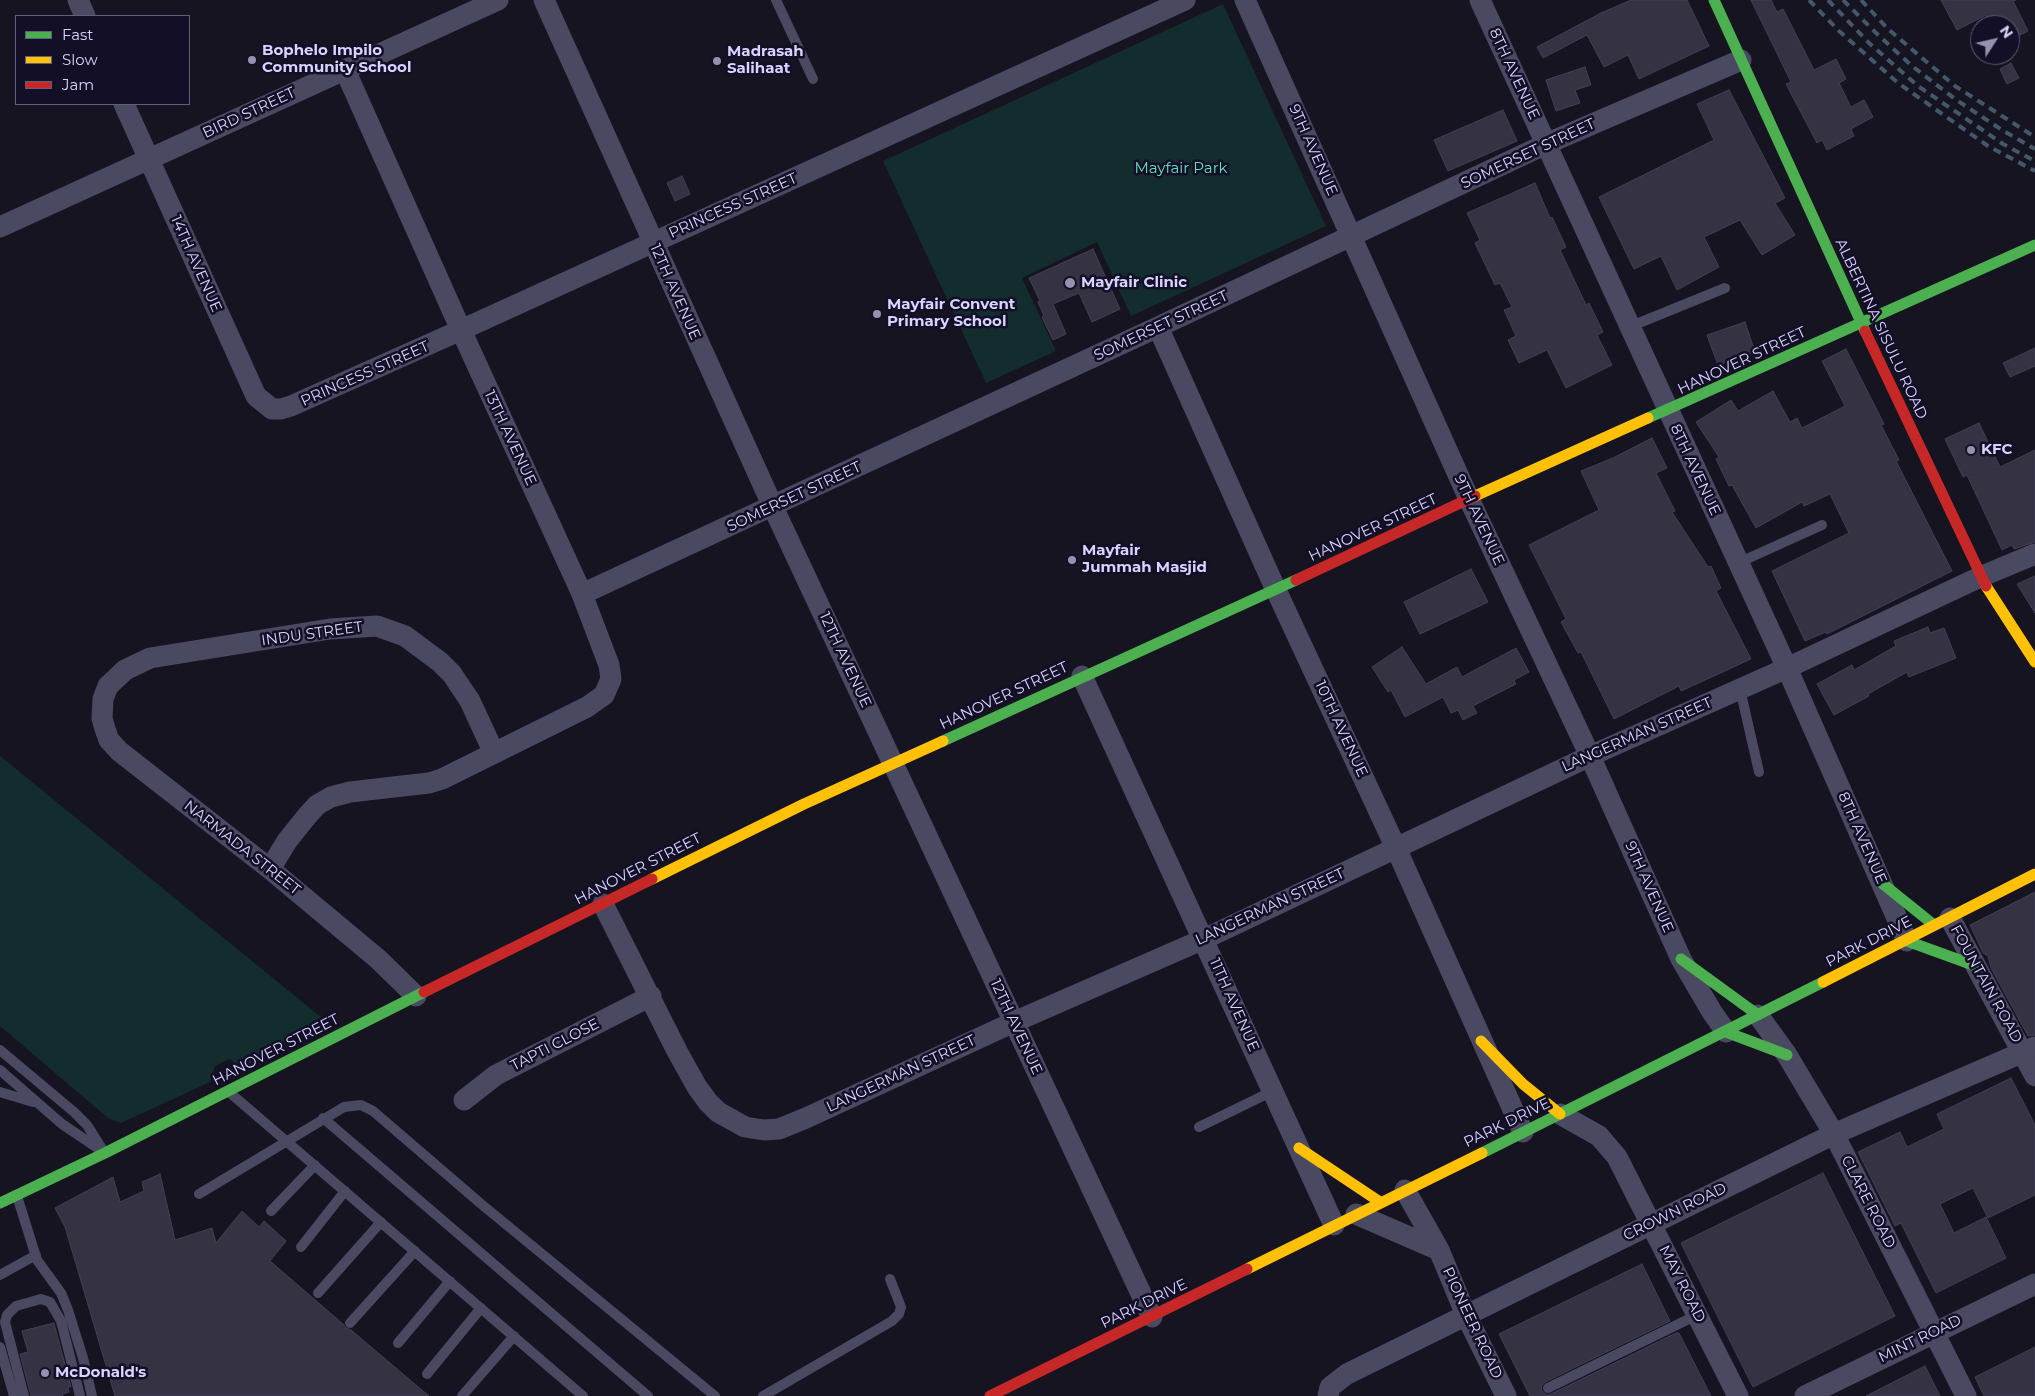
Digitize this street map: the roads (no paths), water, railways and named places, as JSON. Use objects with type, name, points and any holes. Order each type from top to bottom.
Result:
[{"type":"street","points":[[78,0],[85,15]]},
{"type":"street","name":"BIRD STREET","points":[[0,227],[498,0]]},
{"type":"street","name":"12TH AVENUE","points":[[544,0],[773,507],[1152,1317]]},
{"type":"street","name":"PRINCESS STREET","points":[[281,409],[292,406],[461,330],[1185,0]]},
{"type":"street","name":"9TH AVENUE","points":[[1245,0],[1469,500],[1590,756],[1681,959],[1726,1032]]},
{"type":"street","name":"8TH AVENUE","points":[[1480,0],[1787,668],[1907,941]]},
{"type":"street","name":"ALBERTINA SISULU ROAD","points":[[1714,0],[1861,323],[1980,577],[2035,662]]},
{"type":"street","name":"SOMERSET STREET","points":[[582,594],[773,507],[1546,144],[1741,60]]},
{"type":"street","name":"13TH AVENUE","points":[[270,869],[287,841],[307,816],[317,806],[331,797],[350,792],[429,783],[442,779],[587,707],[597,701],[609,687],[611,679],[609,665],[582,594],[345,70]]},
{"type":"street","name":"14TH AVENUE","points":[[124,105],[256,396],[272,409],[281,409]]},
{"type":"street","name":"HANOVER STREET","points":[[0,1203],[105,1153],[719,844],[1082,676],[1276,590],[1469,500],[2035,245]]},
{"type":"street","name":"10TH AVENUE","points":[[1158,327],[1276,590],[1396,848],[1523,1132]]},
{"type":"street","name":"LANGERMAN STREET","points":[[603,904],[651,996],[677,1051],[697,1087],[708,1102],[728,1119],[745,1126],[764,1130],[779,1129],[1014,1022],[1204,939],[1590,756],[1787,668],[1980,577],[2035,554]]},
{"type":"street","name":"INDU STREET","points":[[108,686],[125,670],[136,663],[150,658],[330,629],[378,626],[405,636],[440,662],[452,674],[470,701],[494,753]]},
{"type":"street","name":"11TH AVENUE","points":[[1082,676],[1334,1225]]},
{"type":"street","name":"NARMADA STREET","points":[[108,686],[103,699],[102,718],[109,740],[119,752],[270,869],[378,959],[416,996]]},
{"type":"street","name":"PARK DRIVE","points":[[990,1396],[1726,1032],[2035,874]]},
{"type":"street","points":[[1883,884],[1942,922]]},
{"type":"street","name":"FOUNTAIN ROAD","points":[[1942,922],[1976,966],[2029,1050],[2035,1076]]},
{"type":"street","points":[[1907,941],[1976,966]]},
{"type":"street","points":[[1681,959],[1758,1015]]},
{"type":"street","name":"TAPTI CLOSE","points":[[464,1100],[496,1075],[651,996]]},
{"type":"street","name":"CLARE ROAD","points":[[1758,1015],[1787,1055],[1834,1134],[1966,1396]]},
{"type":"street","points":[[1726,1032],[1787,1055]]},
{"type":"street","points":[[1481,1041],[1523,1084],[1560,1114]]},
{"type":"street","name":"CROWN ROAD","points":[[1328,1396],[1330,1387],[1347,1374],[1466,1315],[1834,1134],[2029,1050]]},
{"type":"street","name":"MAY ROAD","points":[[1560,1114],[1591,1131],[1609,1146],[1617,1156],[1738,1396]]},
{"type":"street","points":[[1298,1148],[1380,1202]]},
{"type":"street","name":"PIONEER ROAD","points":[[1405,1190],[1439,1250],[1466,1315],[1506,1396]]},
{"type":"street","name":"PIONEER ROAD","points":[[1356,1214],[1439,1250]]},
{"type":"street","name":"MINT ROAD","points":[[1805,1396],[2035,1284]]},
{"type":"lane","points":[[776,0],[813,79]]},
{"type":"lane","points":[[1629,327],[1725,288]]},
{"type":"lane","points":[[1738,563],[1822,525]]},
{"type":"lane","points":[[1740,689],[1759,772]]},
{"type":"lane","points":[[0,1050],[74,1112],[87,1125],[105,1153]]},
{"type":"lane","points":[[0,1070],[62,1124],[105,1153]]},
{"type":"lane","points":[[228,1091],[583,1396]]},
{"type":"lane","points":[[0,1092],[12,1094],[40,1105]]},
{"type":"lane","points":[[1199,1127],[1273,1092]]},
{"type":"lane","points":[[198,1194],[323,1118],[344,1107],[361,1105],[373,1111],[480,1203],[715,1396]]},
{"type":"lane","points":[[323,1118],[648,1396]]},
{"type":"lane","points":[[271,1212],[315,1165]]},
{"type":"lane","points":[[301,1247],[344,1191]]},
{"type":"lane","points":[[17,1195],[36,1255],[44,1270],[61,1293],[68,1310],[92,1396]]},
{"type":"lane","points":[[318,1293],[381,1222]]},
{"type":"lane","points":[[350,1323],[414,1251]]},
{"type":"lane","points":[[0,1275],[36,1255]]},
{"type":"lane","points":[[764,1396],[892,1322],[899,1314],[901,1307],[890,1279]]},
{"type":"lane","points":[[398,1343],[450,1281]]},
{"type":"lane","points":[[24,1396],[5,1322],[7,1315],[16,1306],[41,1299],[50,1302],[61,1321],[80,1396]]},
{"type":"lane","points":[[426,1374],[481,1308]]},
{"type":"lane","points":[[1548,1388],[1697,1315]]},
{"type":"lane","points":[[462,1396],[514,1336]]},
{"type":"lane","points":[[0,1347],[14,1396]]},
{"type":"lane","points":[[80,1396],[88,1378]]},
{"type":"railway","points":[[1809,0],[1839,31],[1898,83],[1988,146],[2035,171]]},
{"type":"railway","points":[[1828,0],[1869,43],[1918,86],[2003,144],[2035,161]]},
{"type":"railway","points":[[1843,0],[1912,66],[1955,99],[2035,149]]},
{"type":"railway","points":[[1861,0],[1888,29],[1955,86],[2035,137]]},
{"type":"place","name":"Bophelo Impilo Community School","points":[[252,60]]},
{"type":"place","name":"Madrasah Salihaat","points":[[717,61]]},
{"type":"place","name":"Mayfair Clinic","points":[[1070,283]]},
{"type":"place","name":"Mayfair Convent Primary School","points":[[877,314]]},
{"type":"place","name":"KFC","points":[[1971,450]]},
{"type":"place","name":"Mayfair Jummah Masjid","points":[[1072,560]]},
{"type":"place","name":"McDonald's","points":[[45,1373]]},
{"type":"park label","name":"Mayfair Park","points":[[1181,169]]}]
